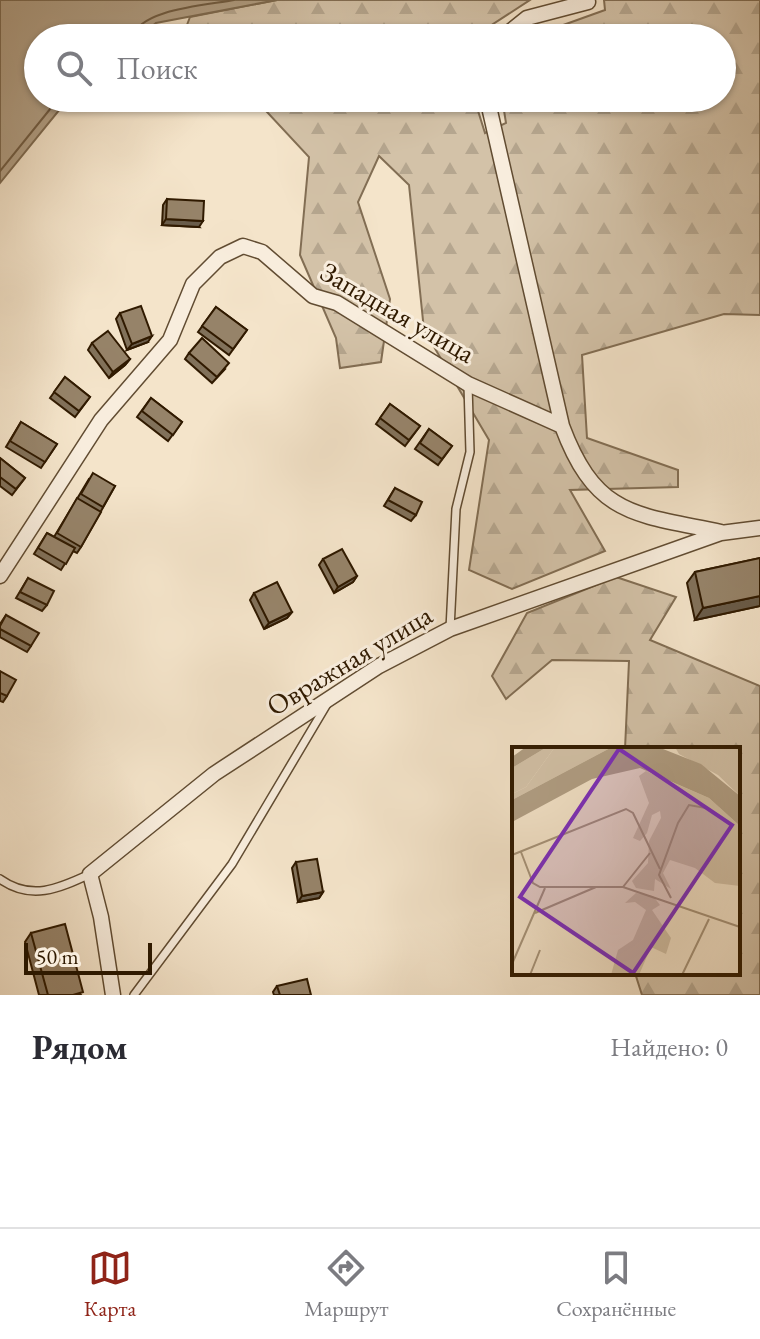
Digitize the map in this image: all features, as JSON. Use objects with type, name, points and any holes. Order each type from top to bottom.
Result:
[{"type":"street","points":[[520,24],[527,18],[588,2]]},
{"type":"street","points":[[490,112],[562,426],[574,459],[594,487],[612,504],[635,514],[721,533]]},
{"type":"street","name":"Западная улица","points":[[0,576],[101,420],[170,340],[193,284],[220,257],[243,246],[262,252],[313,296],[337,303],[468,384],[562,426]]},
{"type":"street","name":"Овражная улица","points":[[90,874],[214,774],[379,666],[450,629],[721,533],[760,528]]},
{"type":"street","points":[[90,874],[101,917],[113,995]]},
{"type":"lane","points":[[450,629],[456,509],[470,452],[468,384]]},
{"type":"lane","points":[[134,995],[232,864],[330,699]]},
{"type":"lane","points":[[0,879],[18,892],[41,891],[63,887],[90,874]]},
{"type":"green space","points":[[277,0],[530,0],[493,24],[187,24],[190,17]]},
{"type":"green space","points":[[604,0],[760,0],[760,315],[724,314],[582,355],[587,438],[678,470],[678,487],[570,490],[605,551],[512,589],[469,570],[489,440],[424,330],[409,185],[379,156],[358,202],[390,299],[381,362],[340,368],[336,338],[300,255],[309,157],[267,112],[478,112],[485,133],[506,123],[504,112],[736,112],[736,24],[566,24],[605,10]]},
{"type":"green space","points":[[616,577],[676,597],[650,640],[760,686],[760,995],[642,995],[636,975],[740,975],[740,747],[625,747],[629,661],[552,660],[506,699],[492,676],[527,613]]},
{"type":"water","points":[[0,0],[277,0],[155,24],[24,24],[24,112],[58,112],[0,183]]},
{"type":"building","points":[[167,199],[204,201],[203,221],[166,219]]},
{"type":"building","points":[[141,306],[152,336],[132,344],[120,313]]},
{"type":"building","points":[[216,307],[247,330],[233,349],[202,326]]},
{"type":"building","points":[[108,331],[130,359],[113,372],[92,343]]},
{"type":"building","points":[[202,338],[229,363],[217,377],[189,353]]},
{"type":"building","points":[[65,377],[90,397],[79,411],[54,392]]},
{"type":"building","points":[[151,398],[182,422],[173,435],[142,411]]},
{"type":"building","points":[[390,404],[420,426],[409,440],[380,418]]},
{"type":"building","points":[[21,422],[57,444],[45,462],[10,441]]},
{"type":"building","points":[[429,429],[452,446],[442,459],[420,443]]},
{"type":"building","points":[[0,458],[25,478],[16,489],[0,477]]},
{"type":"building","points":[[93,473],[115,486],[103,507],[81,494]]},
{"type":"building","points":[[395,488],[422,502],[416,515],[388,500]]},
{"type":"building","points":[[77,498],[101,512],[81,547],[57,533]]},
{"type":"building","points":[[47,533],[75,548],[66,564],[38,548]]},
{"type":"building","points":[[342,549],[357,576],[338,587],[323,559]]},
{"type":"building","points":[[760,558],[760,596],[703,608],[695,572]]},
{"type":"building","points":[[28,578],[54,591],[47,605],[20,592]]},
{"type":"building","points":[[277,582],[292,612],[269,623],[254,593]]},
{"type":"building","points":[[6,615],[39,633],[31,646],[0,629]]},
{"type":"building","points":[[0,671],[16,680],[7,696],[0,693]]},
{"type":"building","points":[[317,859],[323,892],[302,896],[296,862]]},
{"type":"building","points":[[65,924],[83,992],[48,995],[31,933]]},
{"type":"building","points":[[307,979],[311,995],[280,995],[277,986]]}]
